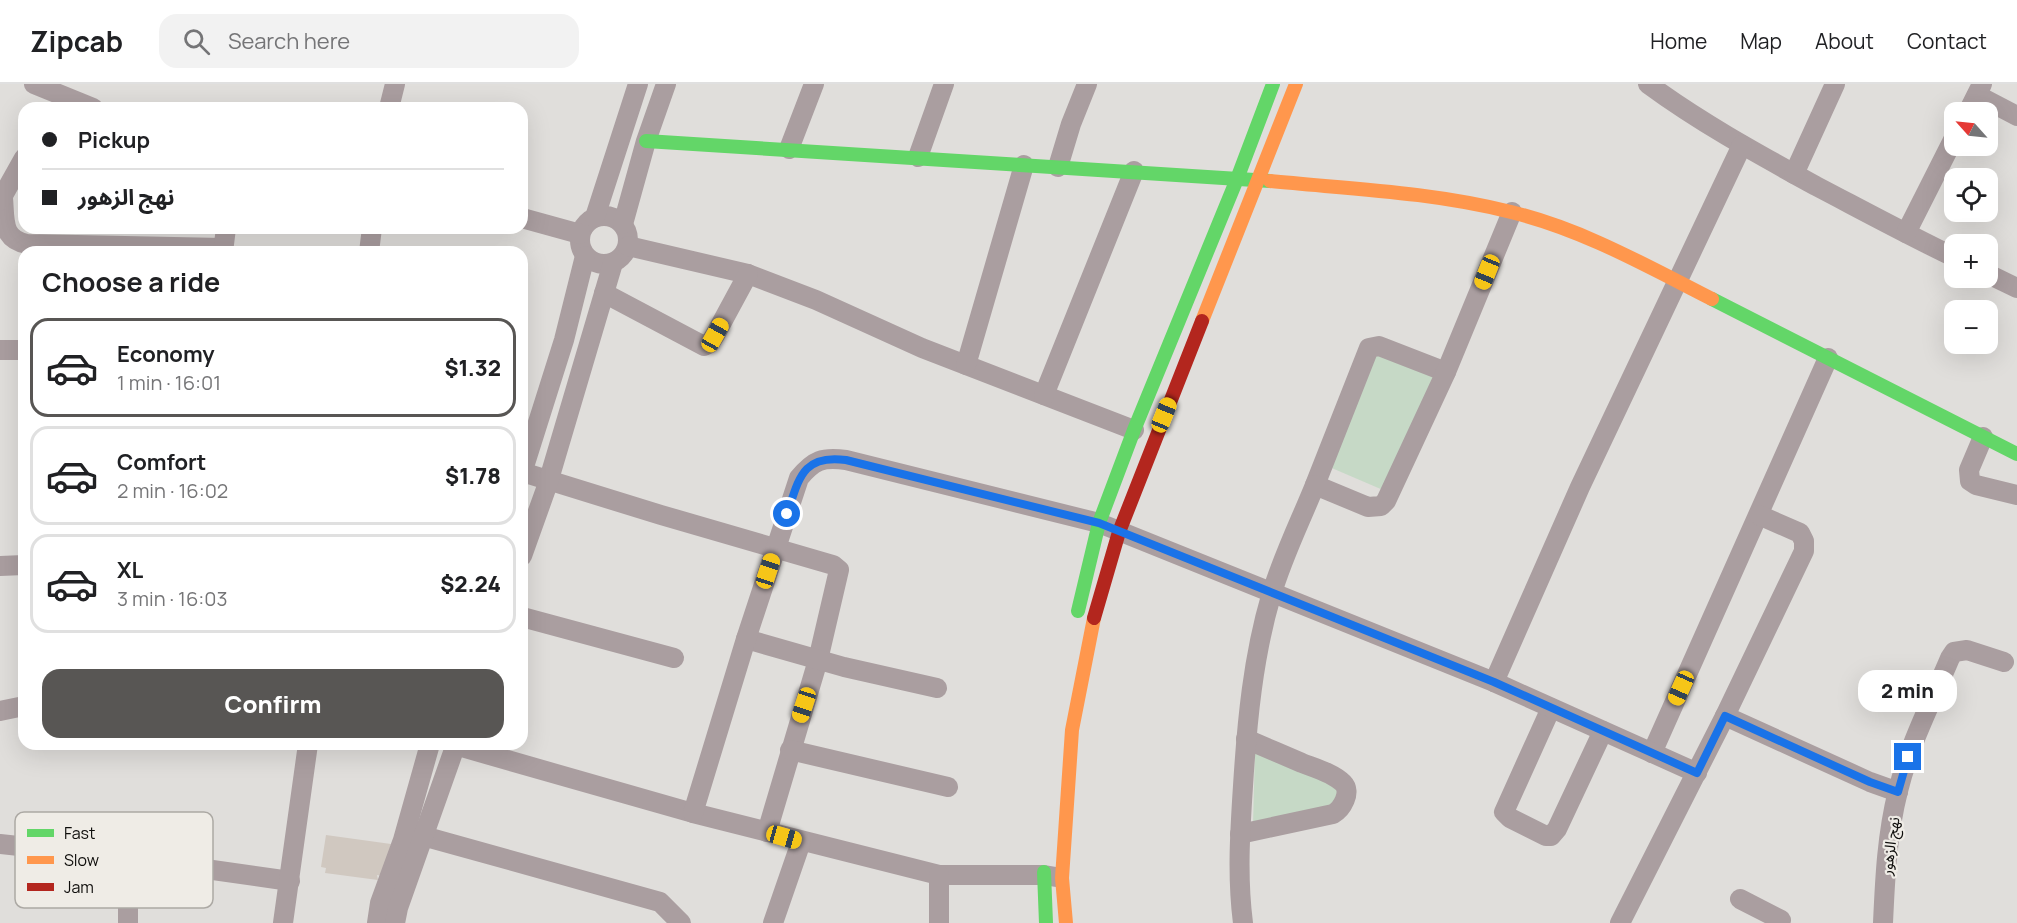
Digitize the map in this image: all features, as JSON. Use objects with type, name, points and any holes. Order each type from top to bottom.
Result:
[{"type":"street","points":[[390,102],[395,84]]},
{"type":"street","points":[[595,217],[638,84]]},
{"type":"street","points":[[623,224],[646,141],[666,84]]},
{"type":"street","points":[[789,149],[814,84]]},
{"type":"street","points":[[918,157],[944,84]]},
{"type":"street","points":[[1058,167],[1071,124],[1087,84]]},
{"type":"street","points":[[1073,630],[1099,523],[1273,84]]},
{"type":"street","points":[[1046,923],[1050,872],[1089,633],[1119,532],[1296,84]]},
{"type":"street","points":[[1648,84],[1676,105],[1742,145],[1944,252]]},
{"type":"street","points":[[1794,174],[1835,84]]},
{"type":"street","points":[[41,94],[71,102]]},
{"type":"street","points":[[1976,97],[2017,116]]},
{"type":"street","points":[[646,141],[1258,180],[1445,198],[1512,212],[1564,229],[1621,253],[2017,454]]},
{"type":"street","points":[[1494,682],[1580,487],[1742,145]]},
{"type":"street","points":[[1905,233],[1945,156]]},
{"type":"street","points":[[966,365],[1024,165]]},
{"type":"street","points":[[18,169],[1,199],[7,231],[11,238],[18,243],[27,244],[92,246]]},
{"type":"street","points":[[1044,395],[1134,171]]},
{"type":"street","points":[[1315,485],[1368,507],[1381,506],[1386,501],[1446,372],[1512,212]]},
{"type":"street","points":[[528,539],[549,480],[613,263],[625,253],[628,246],[627,231],[623,224],[610,216],[595,217],[588,221],[580,234],[579,242],[585,256],[598,264],[613,263]]},
{"type":"street","points":[[528,220],[580,234]]},
{"type":"street","points":[[628,246],[748,274],[816,300],[966,365],[1134,430]]},
{"type":"street","points":[[528,453],[564,340],[585,256]]},
{"type":"street","points":[[604,293],[704,346],[710,343],[715,335],[748,274]]},
{"type":"street","points":[[1998,279],[2017,288]]},
{"type":"street","points":[[1243,923],[1239,872],[1246,739],[1261,633],[1272,593],[1369,348],[1379,346],[1446,372]]},
{"type":"street","points":[[0,350],[18,350]]},
{"type":"street","points":[[1652,753],[1828,358]]},
{"type":"street","points":[[1983,437],[1969,470],[1970,481],[1976,485],[2017,495]]},
{"type":"street","points":[[693,813],[746,639],[799,478],[818,461],[831,458],[869,465],[1099,523],[1494,682],[1697,773]]},
{"type":"street","points":[[528,474],[833,565],[839,570],[818,660],[766,832]]},
{"type":"street","points":[[1620,923],[1697,773],[1804,551],[1804,541],[1800,533],[1759,515]]},
{"type":"street","points":[[0,566],[18,565]]},
{"type":"street","points":[[528,619],[674,658]]},
{"type":"street","points":[[746,639],[903,682],[937,688]]},
{"type":"street","name":"نهج الزهور","points":[[1883,923],[1887,857],[1898,792],[1908,757],[1954,652],[1966,650],[2004,662]]},
{"type":"street","points":[[0,711],[18,707]]},
{"type":"street","points":[[1551,708],[1504,812],[1510,818],[1546,836],[1551,836],[1557,829],[1603,731]]},
{"type":"street","points":[[1725,716],[1870,782],[1898,792]]},
{"type":"street","points":[[1240,834],[1333,814],[1342,806],[1347,789],[1345,784],[1326,772],[1246,739]]},
{"type":"street","points":[[283,923],[307,750]]},
{"type":"street","points":[[377,923],[380,903],[403,840],[428,750]]},
{"type":"street","points":[[395,923],[398,908],[452,750]]},
{"type":"street","points":[[475,750],[693,813],[939,875],[1050,872]]},
{"type":"street","points":[[790,750],[948,787]]},
{"type":"street","points":[[423,836],[660,902],[681,923]]},
{"type":"street","points":[[773,923],[801,842]]},
{"type":"street","points":[[0,844],[15,846]]},
{"type":"street","points":[[213,870],[290,881]]},
{"type":"street","points":[[1050,872],[1066,923]]},
{"type":"street","points":[[939,875],[939,923]]},
{"type":"street","points":[[1740,899],[1782,922]]},
{"type":"green space","points":[[1378,340],[1448,364],[1390,493],[1327,466]]},
{"type":"green space","points":[[1255,749],[1346,781],[1338,807],[1253,824]]},
{"type":"building","points":[[326,835],[391,844],[383,876],[377,875],[378,880],[325,873],[326,868],[321,867]]},
{"type":"traffic: fast","points":[[1078,611],[1099,523],[1273,84]]},
{"type":"traffic: fast","points":[[646,141],[1270,181]]},
{"type":"traffic: fast","points":[[1712,299],[2017,454]]},
{"type":"traffic: fast","points":[[1044,872],[1046,923]]},
{"type":"traffic: slow","points":[[1202,321],[1296,84]]},
{"type":"traffic: slow","points":[[1270,181],[1421,196],[1511,212],[1589,238],[1712,299]]},
{"type":"traffic: slow","points":[[1066,923],[1062,878],[1072,730],[1094,618]]},
{"type":"traffic: jam","points":[[1094,618],[1119,532],[1202,321]]},
{"type":"route","points":[[787,514],[799,478],[808,468],[818,461],[831,458],[846,460],[1099,523],[1494,682],[1697,773],[1725,716],[1870,782],[1898,792],[1908,757]]}]
